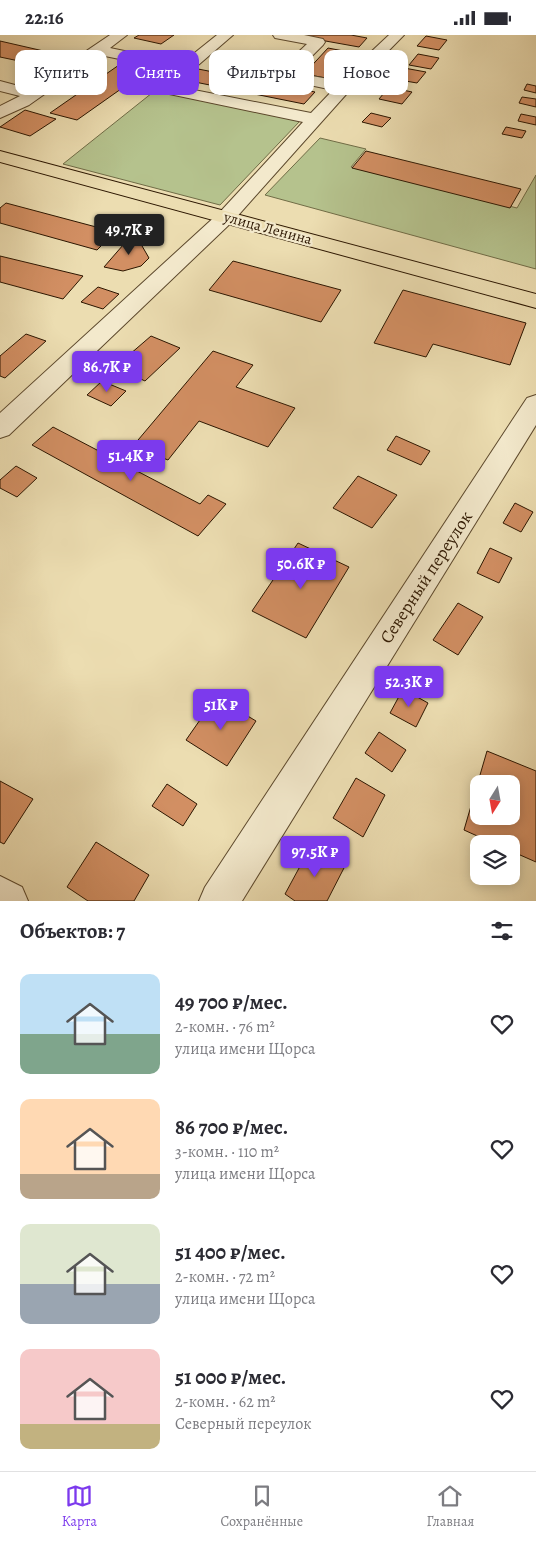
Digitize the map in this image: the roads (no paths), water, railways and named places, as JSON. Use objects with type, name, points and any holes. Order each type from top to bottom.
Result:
[{"type":"main road","name":"улица Ленина","points":[[0,156],[536,301]]},
{"type":"street","points":[[199,57],[226,35]]},
{"type":"street","points":[[280,35],[318,42],[283,75],[324,83]]},
{"type":"street","points":[[377,50],[389,36]]},
{"type":"street","points":[[87,50],[95,44],[115,38]]},
{"type":"street","points":[[95,44],[118,50]]},
{"type":"street","points":[[0,87],[15,90]]},
{"type":"street","points":[[0,113],[30,95]]},
{"type":"street","points":[[191,95],[315,119]]},
{"type":"street","points":[[0,428],[227,216],[337,95]]},
{"type":"street","name":"Северный переулок","points":[[219,901],[536,404]]},
{"type":"street","points":[[0,896],[8,901]]}]
